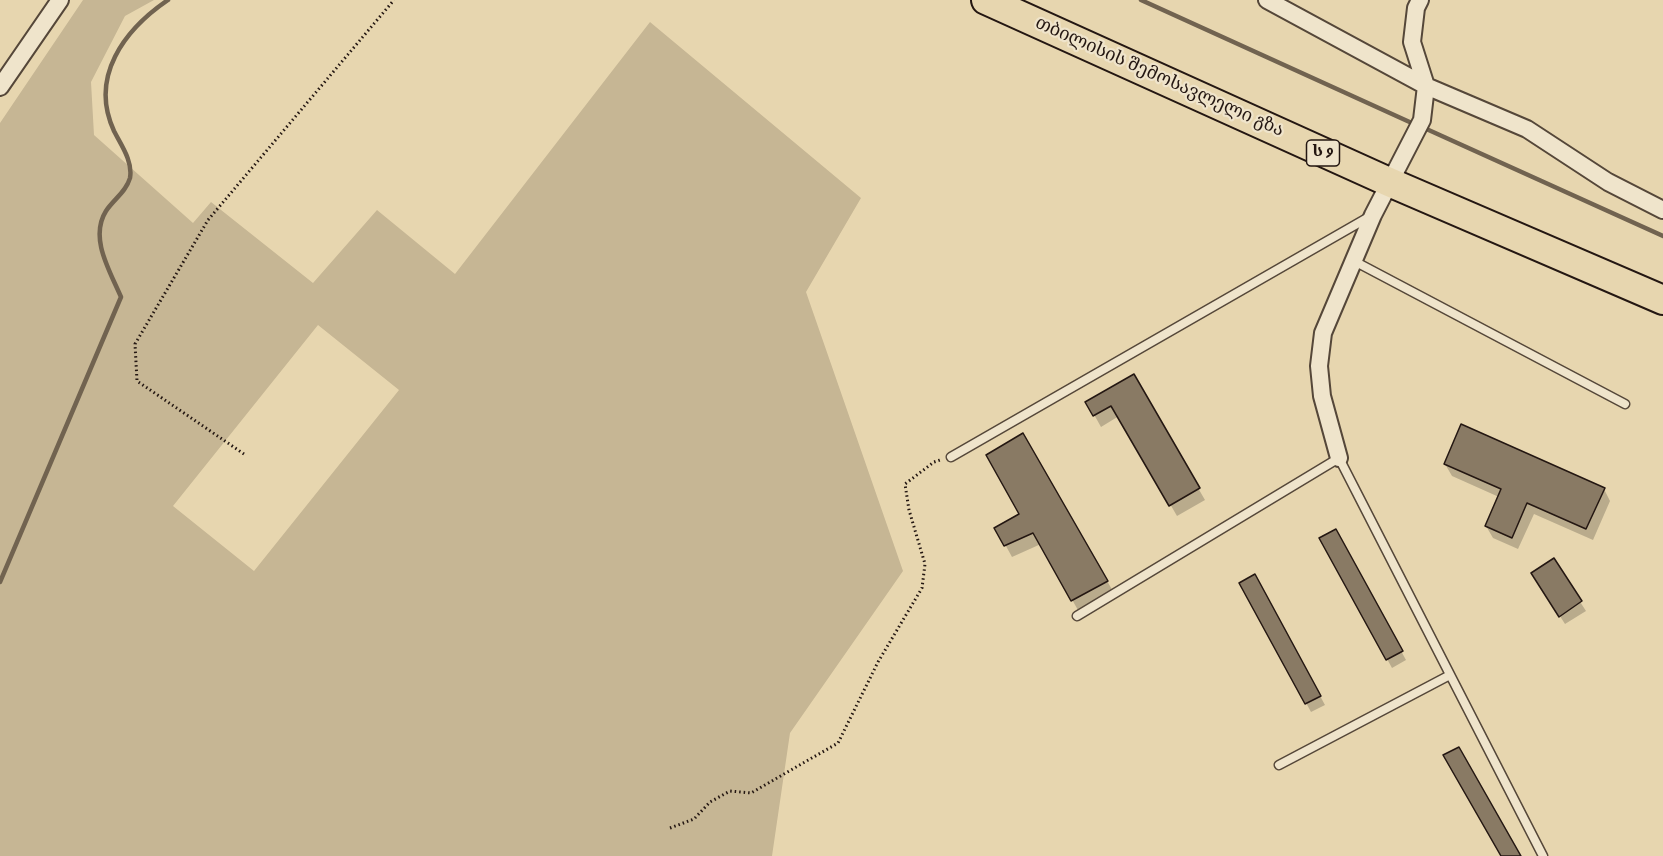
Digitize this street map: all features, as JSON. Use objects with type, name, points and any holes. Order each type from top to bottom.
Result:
[{"type":"highway","name":"თბილისის შემოსავლელი გზა","points":[[986,0],[1389,182],[1663,300]]},
{"type":"street","points":[[0,87],[60,0]]},
{"type":"street","points":[[1267,0],[1426,86],[1527,129],[1608,182],[1659,205]]},
{"type":"street","points":[[1338,458],[1322,396],[1318,366],[1323,333],[1373,215],[1389,182],[1412,144],[1422,120],[1426,86],[1412,42],[1416,8],[1420,0]]},
{"type":"lane","points":[[951,457],[1373,215]]},
{"type":"lane","points":[[1354,261],[1625,404]]},
{"type":"lane","points":[[1077,616],[1338,458],[1543,856]]},
{"type":"lane","points":[[1279,765],[1450,675]]},
{"type":"path","points":[[244,454],[137,381],[135,344],[208,220],[394,0]]},
{"type":"path","points":[[670,828],[694,819],[710,802],[730,791],[751,793],[838,743],[878,662],[922,588],[925,564],[909,510],[905,484],[934,462],[951,457]]},
{"type":"shaded area","points":[[83,0],[154,0],[125,16],[91,82],[94,135],[193,223],[211,202],[313,283],[377,210],[455,274],[650,22],[861,198],[806,292],[903,571],[790,733],[772,856],[0,856],[0,123]],"holes":[[[318,325],[399,390],[254,571],[173,506]]]},
{"type":"building","points":[[1134,374],[1200,488],[1169,506],[1111,406],[1093,416],[1085,402]]},
{"type":"building","points":[[1461,424],[1605,488],[1586,529],[1527,503],[1512,538],[1485,526],[1501,489],[1444,464]]},
{"type":"building","points":[[1023,433],[1108,581],[1071,601],[1033,533],[1004,546],[994,528],[1019,514],[986,455]]},
{"type":"building","points":[[1336,529],[1403,651],[1386,660],[1319,538]]},
{"type":"building","points":[[1554,558],[1582,601],[1559,617],[1531,573]]},
{"type":"building","points":[[1255,574],[1321,696],[1305,704],[1239,583]]},
{"type":"building","points":[[1459,747],[1521,856],[1501,856],[1443,755]]},
{"type":"waterway","points":[[0,582],[121,297],[100,243],[101,221],[106,211],[126,188],[130,178],[128,159],[107,111],[108,74],[125,40],[152,12],[168,0]]},
{"type":"waterway","points":[[1141,0],[1414,124]]},
{"type":"waterway","points":[[1422,127],[1663,236]]}]
